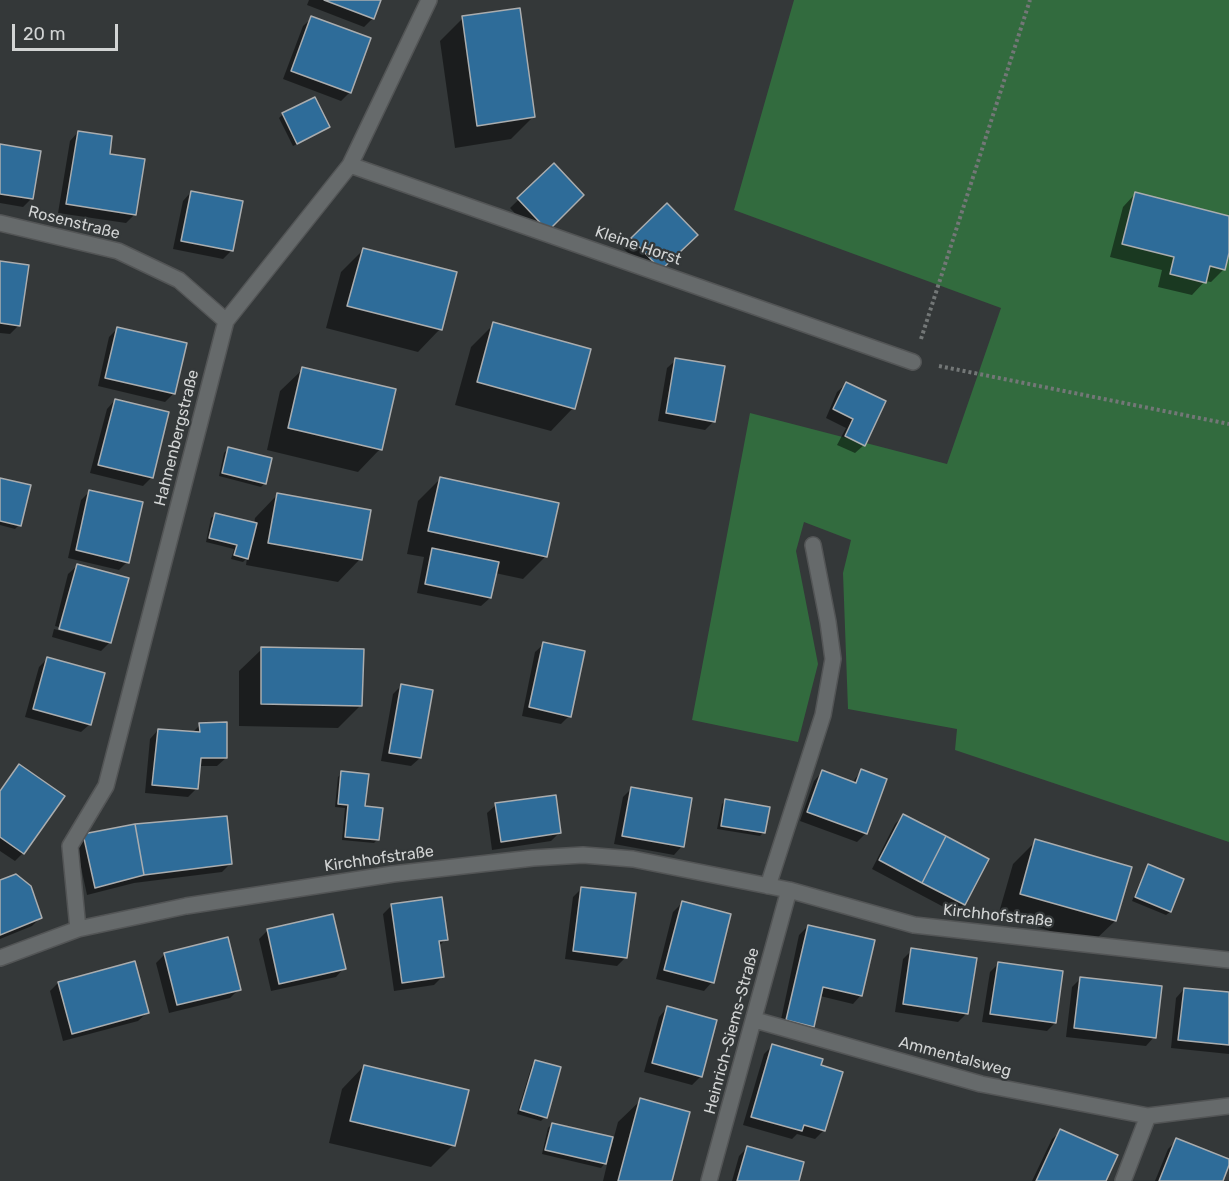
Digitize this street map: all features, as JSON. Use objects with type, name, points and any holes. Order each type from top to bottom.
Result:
[{"type":"street","name":"Hahnenbergstraße","points":[[78,929],[70,846],[106,786],[226,321],[350,165],[429,0]]},
{"type":"street","name":"Kleine Horst","points":[[350,165],[914,362]]},
{"type":"street","name":"Rosenstraße","points":[[0,223],[118,251],[179,280],[226,321]]},
{"type":"street","points":[[768,886],[823,715],[833,659],[813,545]]},
{"type":"street","name":"Kirchhofstraße","points":[[0,958],[78,929],[186,906],[393,874],[583,855],[633,859],[789,890],[914,925],[1229,960]]},
{"type":"street","name":"Heinrich-Siems-Straße","points":[[710,1181],[789,890]]},
{"type":"street","name":"Ammentalsweg","points":[[755,1020],[981,1084],[1148,1116],[1229,1106]]},
{"type":"street","points":[[1123,1181],[1148,1116]]},
{"type":"path","points":[[1030,0],[914,362],[1229,424]]},
{"type":"green space","points":[[794,0],[1229,0],[1229,842],[955,750],[957,729],[848,709],[843,573],[851,540],[804,522],[796,551],[818,664],[798,742],[692,720],[750,413],[947,464],[1001,308],[734,210]]},
{"type":"building","points":[[324,0],[381,0],[374,19]]},
{"type":"building","points":[[520,8],[535,117],[477,126],[462,16]]},
{"type":"building","points":[[311,16],[371,38],[351,93],[291,71]]},
{"type":"building","points":[[315,97],[330,127],[297,144],[282,113]]},
{"type":"building","points":[[78,131],[112,136],[110,154],[145,159],[136,215],[66,204]]},
{"type":"building","points":[[0,144],[41,151],[33,199],[0,194]]},
{"type":"building","points":[[554,163],[584,195],[548,231],[517,198]]},
{"type":"building","points":[[191,191],[243,201],[233,251],[181,241]]},
{"type":"building","points":[[1135,192],[1229,216],[1229,253],[1225,270],[1210,266],[1206,283],[1170,274],[1174,257],[1122,244]]},
{"type":"building","points":[[667,203],[698,235],[661,270],[631,238]]},
{"type":"building","points":[[363,248],[457,272],[442,330],[347,306]]},
{"type":"building","points":[[0,261],[29,265],[20,326],[0,323]]},
{"type":"building","points":[[493,322],[591,349],[575,409],[477,382]]},
{"type":"building","points":[[117,327],[187,343],[175,394],[105,378]]},
{"type":"building","points":[[675,358],[725,366],[715,422],[666,413]]},
{"type":"building","points":[[302,367],[396,389],[382,450],[288,428]]},
{"type":"building","points":[[846,382],[886,401],[865,446],[845,436],[853,419],[833,409]]},
{"type":"building","points":[[115,399],[169,412],[153,478],[98,465]]},
{"type":"building","points":[[228,447],[272,458],[266,484],[222,473]]},
{"type":"building","points":[[440,477],[559,503],[547,557],[428,531]]},
{"type":"building","points":[[0,478],[31,485],[21,526],[0,521]]},
{"type":"building","points":[[89,490],[143,502],[129,563],[76,550]]},
{"type":"building","points":[[277,493],[371,510],[362,560],[268,543]]},
{"type":"building","points":[[215,513],[257,523],[248,559],[234,555],[237,545],[209,538]]},
{"type":"building","points":[[432,548],[499,562],[491,598],[425,584]]},
{"type":"building","points":[[77,564],[129,578],[111,643],[59,629]]},
{"type":"building","points":[[543,642],[585,651],[571,717],[529,707]]},
{"type":"building","points":[[261,647],[364,649],[362,706],[261,704]]},
{"type":"building","points":[[47,657],[105,673],[91,725],[33,709]]},
{"type":"building","points":[[401,684],[433,690],[421,758],[389,753]]},
{"type":"building","points":[[227,722],[227,758],[201,758],[198,789],[152,785],[158,729],[200,732],[199,723]]},
{"type":"building","points":[[19,764],[65,796],[24,854],[0,837],[0,791]]},
{"type":"building","points":[[861,769],[887,779],[867,834],[807,812],[822,770],[856,783]]},
{"type":"building","points":[[341,771],[369,774],[365,806],[383,808],[379,840],[345,837],[348,805],[338,804]]},
{"type":"building","points":[[631,787],[692,798],[684,847],[622,836]]},
{"type":"building","points":[[556,795],[561,833],[501,842],[495,803]]},
{"type":"building","points":[[725,799],[770,807],[765,833],[721,826]]},
{"type":"building","points":[[903,814],[946,836],[922,883],[879,860]]},
{"type":"building","points":[[227,816],[232,864],[144,875],[135,824]]},
{"type":"building","points":[[135,824],[144,875],[95,888],[83,834]]},
{"type":"building","points":[[946,836],[989,859],[965,905],[922,883]]},
{"type":"building","points":[[1035,839],[1132,867],[1116,921],[1020,894]]},
{"type":"building","points":[[1148,864],[1184,879],[1171,912],[1135,897]]},
{"type":"building","points":[[16,874],[31,886],[42,918],[0,935],[0,880]]},
{"type":"building","points":[[581,887],[636,893],[627,958],[573,951]]},
{"type":"building","points":[[442,897],[448,940],[439,941],[444,977],[402,983],[391,904]]},
{"type":"building","points":[[682,901],[731,914],[714,983],[664,970]]},
{"type":"building","points":[[333,914],[346,969],[279,984],[267,929]]},
{"type":"building","points":[[808,925],[875,940],[862,996],[823,987],[814,1027],[786,1020]]},
{"type":"building","points":[[228,937],[241,990],[177,1005],[164,953]]},
{"type":"building","points":[[911,948],[977,958],[968,1014],[903,1004]]},
{"type":"building","points":[[135,961],[149,1013],[72,1034],[58,982]]},
{"type":"building","points":[[998,962],[1063,971],[1056,1023],[990,1014]]},
{"type":"building","points":[[1080,977],[1162,986],[1156,1038],[1074,1028]]},
{"type":"building","points":[[1184,988],[1229,992],[1229,1045],[1178,1040]]},
{"type":"building","points":[[667,1006],[717,1020],[702,1077],[652,1063]]},
{"type":"building","points":[[772,1044],[823,1059],[821,1065],[843,1072],[825,1131],[804,1125],[802,1131],[751,1117]]},
{"type":"building","points":[[535,1060],[561,1067],[547,1118],[520,1110]]},
{"type":"building","points":[[364,1065],[469,1090],[455,1146],[350,1121]]},
{"type":"building","points":[[640,1098],[690,1112],[672,1181],[618,1181]]},
{"type":"building","points":[[552,1123],[613,1137],[606,1164],[545,1150]]},
{"type":"building","points":[[1060,1129],[1118,1155],[1106,1181],[1036,1181]]},
{"type":"building","points":[[1176,1138],[1229,1159],[1223,1181],[1159,1181]]},
{"type":"building","points":[[747,1146],[804,1162],[799,1181],[737,1181]]}]
